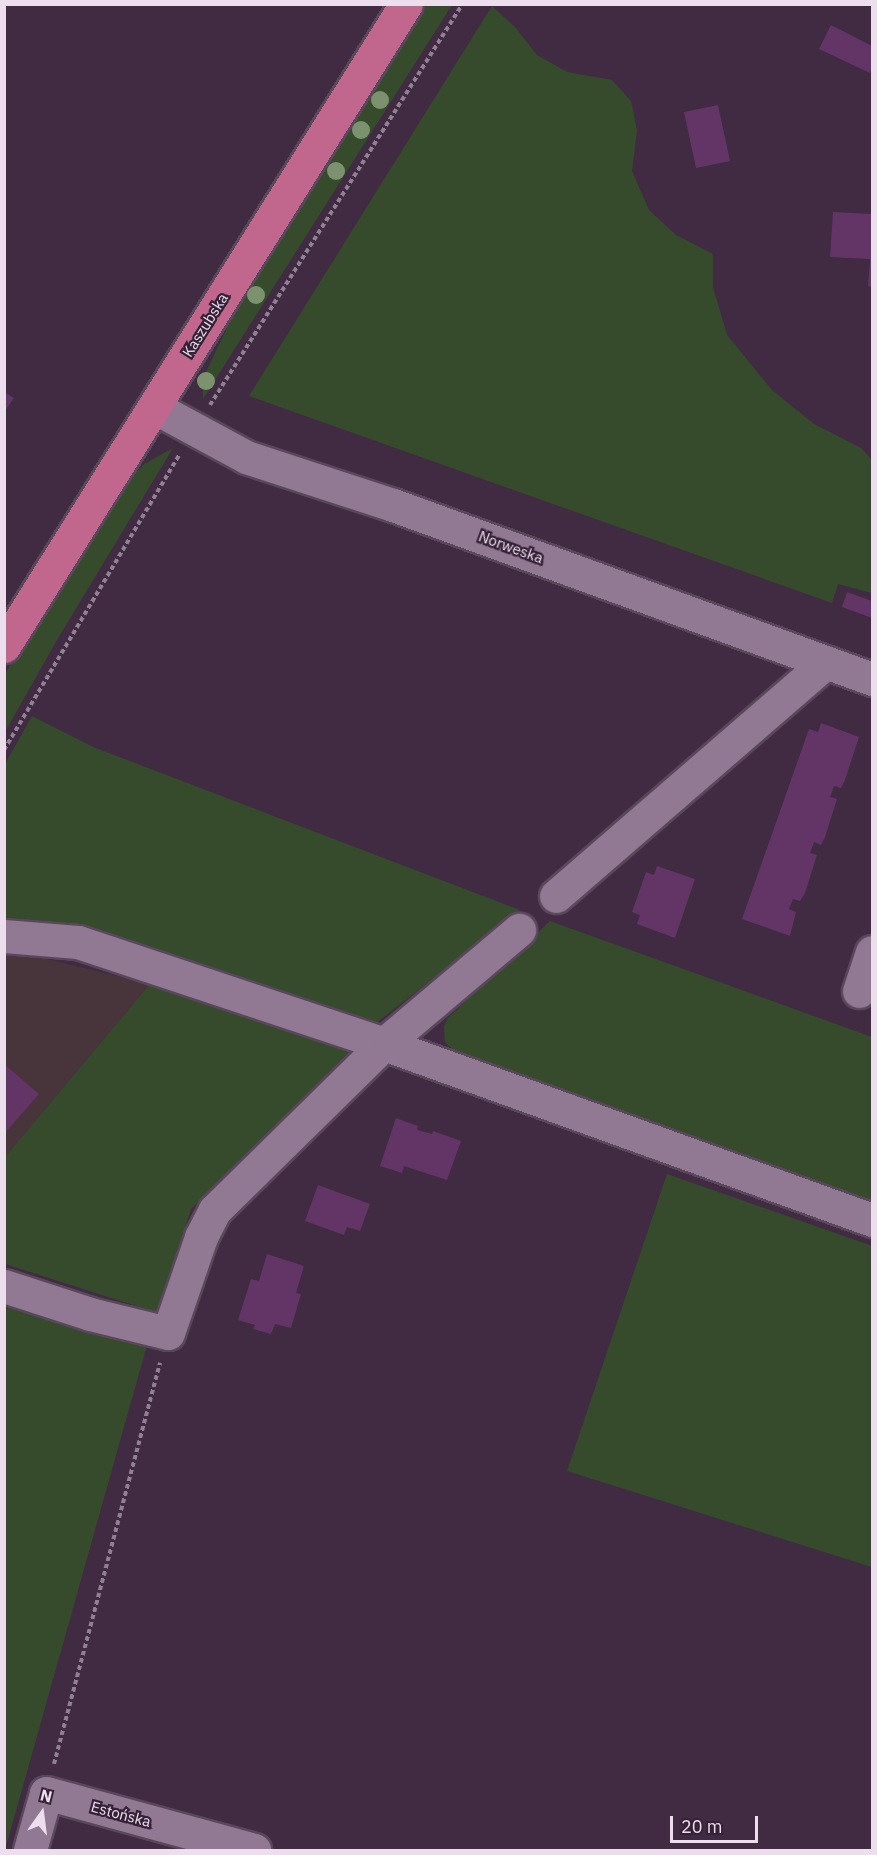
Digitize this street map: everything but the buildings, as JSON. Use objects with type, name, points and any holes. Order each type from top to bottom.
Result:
[{"type":"main road","name":"Kaszubska","points":[[4,646],[406,4]]},
{"type":"street","name":"Norweska","points":[[154,407],[246,457],[393,505],[873,679]]},
{"type":"street","points":[[556,896],[826,662]]},
{"type":"street","points":[[4,1286],[90,1314],[168,1333],[201,1237],[215,1210],[384,1044],[519,930]]},
{"type":"street","points":[[4,936],[78,942],[384,1044],[873,1220]]},
{"type":"street","points":[[859,991],[873,952]]},
{"type":"street","points":[[30,1851],[46,1793]]},
{"type":"street","name":"Estońska","points":[[46,1793],[254,1851]]},
{"type":"path","points":[[4,750],[195,429],[463,4]]},
{"type":"path","points":[[46,1793],[168,1333]]},
{"type":"shaded area","points":[[5,949],[150,984],[5,1157]]},
{"type":"green space","points":[[426,5],[452,5],[203,399],[203,378],[250,280]]},
{"type":"green space","points":[[492,6],[515,27],[537,55],[567,72],[612,80],[631,101],[637,130],[632,171],[649,210],[676,235],[713,254],[713,287],[727,335],[772,390],[814,424],[861,448],[872,460],[872,593],[838,584],[832,603],[249,396]]},
{"type":"green space","points":[[173,448],[57,640],[5,732],[5,674],[114,495],[144,464]]},
{"type":"green space","points":[[32,716],[93,747],[520,910],[375,1024],[5,921],[5,764]]},
{"type":"green space","points":[[550,921],[872,1037],[872,1202],[459,1056],[445,1042],[444,1027],[447,1019]]},
{"type":"green space","points":[[150,984],[351,1050],[191,1209],[158,1313],[5,1264],[5,1157]]},
{"type":"green space","points":[[667,1174],[872,1246],[872,1567],[567,1471]]},
{"type":"green space","points":[[4,1293],[149,1338],[5,1850],[4,1850]]}]
